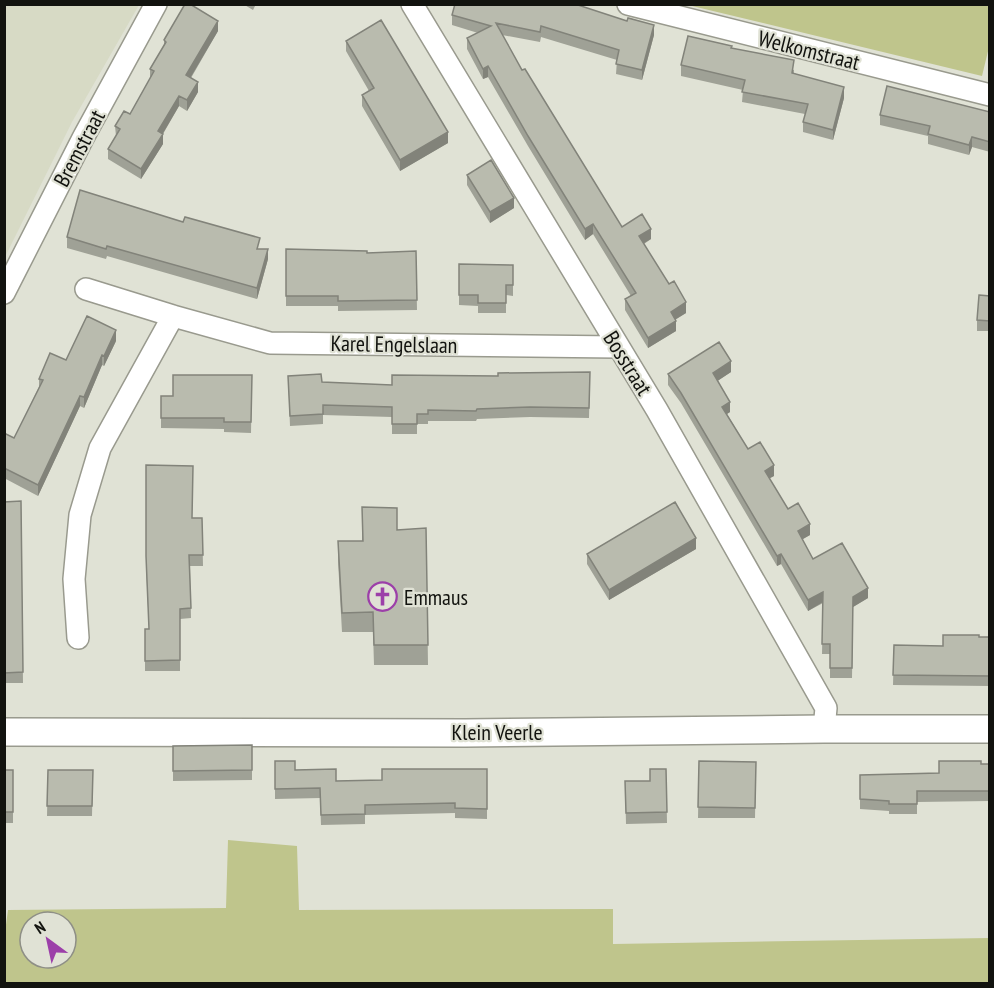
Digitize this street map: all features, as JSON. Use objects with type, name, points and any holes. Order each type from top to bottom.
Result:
[{"type":"main road","name":"Klein Veerle","points":[[4,732],[465,733],[990,729]]},
{"type":"street","name":"Bremstraat","points":[[4,293],[83,138],[156,4]]},
{"type":"street","name":"Bosstraat","points":[[412,4],[657,410],[826,708],[824,729]]},
{"type":"street","name":"Welkomstraat","points":[[628,4],[990,95]]},
{"type":"street","name":"Karel Engelslaan","points":[[86,289],[270,343],[618,346]]},
{"type":"street","points":[[78,638],[74,579],[80,515],[99,448],[173,316]]},
{"type":"shaded area","points":[[5,4],[139,5],[72,122],[5,257]]},
{"type":"green space","points":[[688,5],[989,5],[989,47],[982,76]]},
{"type":"green space","points":[[228,840],[297,846],[299,910],[613,909],[613,944],[989,938],[989,983],[5,983],[5,932],[8,910],[226,908]]},
{"type":"building","points":[[185,4],[190,4],[218,21],[186,75],[198,82],[187,100],[179,96],[158,131],[163,134],[141,169],[108,149],[120,129],[115,126],[124,111],[130,114],[154,71],[150,69],[166,42],[164,40]]},
{"type":"building","points":[[455,4],[575,4],[627,21],[628,18],[654,25],[642,70],[616,64],[619,50],[541,26],[540,32],[496,23],[522,70],[525,69],[622,227],[642,214],[651,229],[639,236],[669,284],[674,281],[686,302],[671,312],[676,321],[648,338],[625,299],[636,293],[593,224],[585,229],[488,66],[483,69],[467,38],[491,26],[452,15]]},
{"type":"building","points":[[381,20],[448,132],[400,160],[362,95],[374,88],[346,41]]},
{"type":"building","points":[[688,36],[732,46],[731,48],[794,60],[792,73],[844,87],[833,130],[803,122],[808,104],[742,92],[745,80],[681,65]]},
{"type":"building","points":[[887,86],[990,112],[990,142],[972,137],[969,145],[928,134],[930,126],[880,115]]},
{"type":"building","points":[[491,160],[514,198],[490,212],[467,175]]},
{"type":"building","points":[[80,190],[183,222],[185,217],[260,238],[257,249],[268,249],[257,288],[67,237]]},
{"type":"building","points":[[286,249],[367,251],[367,253],[416,251],[417,300],[338,301],[338,296],[286,296]]},
{"type":"building","points":[[459,264],[513,265],[513,285],[506,285],[506,303],[478,303],[478,295],[459,295]]},
{"type":"building","points":[[979,295],[990,296],[990,321],[977,320]]},
{"type":"building","points":[[87,316],[116,330],[104,356],[102,355],[84,397],[80,396],[38,485],[4,468],[4,433],[14,438],[43,380],[39,379],[50,353],[66,360]]},
{"type":"building","points":[[719,342],[731,361],[713,373],[730,402],[722,407],[748,449],[760,442],[774,465],[765,471],[788,509],[798,503],[810,524],[798,531],[813,559],[842,543],[868,588],[853,597],[852,668],[830,668],[830,644],[822,644],[823,592],[808,600],[781,554],[777,556],[668,374]]},
{"type":"building","points":[[590,372],[589,408],[428,410],[428,414],[417,414],[417,424],[392,424],[392,407],[323,405],[323,414],[290,416],[288,376],[321,374],[322,382],[392,385],[392,375],[498,376],[498,373]]},
{"type":"building","points":[[173,375],[252,375],[251,422],[224,422],[224,418],[161,418],[161,396],[173,396]]},
{"type":"building","points":[[146,465],[193,466],[192,518],[202,518],[203,555],[189,555],[191,608],[180,609],[180,660],[145,661],[145,629],[149,629]]},
{"type":"building","points":[[21,501],[23,672],[4,673],[4,502]]},
{"type":"building","points":[[675,502],[696,538],[609,590],[587,554]]},
{"type":"building","name":"Emmaus","points":[[362,507],[397,508],[397,530],[426,528],[428,645],[374,645],[373,612],[342,613],[338,541],[363,541]]},
{"type":"building","points":[[943,635],[990,637],[990,676],[893,675],[894,645],[943,646]]},
{"type":"building","points":[[252,745],[252,770],[173,771],[173,746]]},
{"type":"building","points":[[275,761],[295,761],[295,770],[336,769],[336,781],[382,780],[382,769],[487,769],[487,809],[455,808],[455,803],[365,805],[365,814],[321,815],[320,788],[275,789]]},
{"type":"building","points":[[699,761],[756,762],[755,808],[698,807]]},
{"type":"building","points":[[939,761],[981,761],[981,764],[990,764],[990,791],[917,791],[917,804],[889,804],[889,801],[860,799],[860,775],[939,773]]},
{"type":"building","points":[[650,769],[666,769],[667,812],[626,813],[625,781],[650,781]]},
{"type":"building","points":[[4,770],[13,770],[13,812],[4,812]]},
{"type":"building","points":[[48,770],[93,770],[92,806],[47,806]]},
{"type":"place","name":"Emmaus","points":[[383,597]]}]
